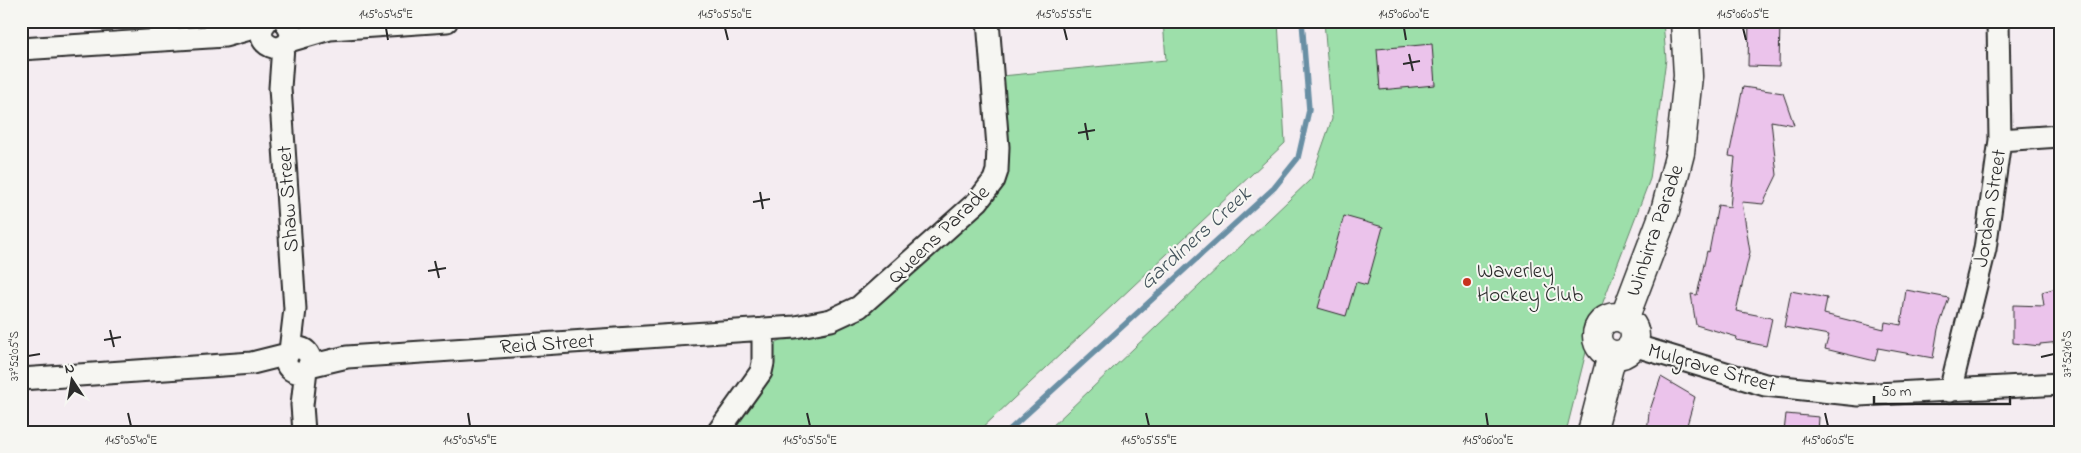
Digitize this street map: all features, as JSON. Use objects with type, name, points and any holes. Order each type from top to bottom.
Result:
[{"type":"street","points":[[21,49],[447,21]]},
{"type":"street","name":"Queens Parade","points":[[755,329],[815,324],[831,320],[859,307],[988,190],[994,180],[998,161],[988,21]]},
{"type":"street","name":"Winbirra Parade","points":[[1622,350],[1600,347],[1597,334],[1604,322],[1617,317],[1624,319],[1666,211],[1680,153],[1688,76],[1685,21]]},
{"type":"street","name":"Jordan Street","points":[[1950,392],[1985,249],[2000,140],[1998,21]]},
{"type":"street","name":"Shaw Street","points":[[276,33],[299,360],[294,383],[302,406],[304,432]]},
{"type":"street","points":[[2000,140],[2060,136]]},
{"type":"street","points":[[718,432],[753,379],[761,372],[763,363],[755,329]]},
{"type":"street","name":"Reid Street","points":[[21,379],[755,329]]},
{"type":"street","points":[[1592,432],[1622,350]]},
{"type":"street","name":"Mulgrave Street","points":[[1622,350],[1765,386],[1858,395],[1950,392],[2060,384]]},
{"type":"green space","points":[[1163,21],[1278,21],[1285,143],[978,432],[728,432],[773,344],[785,338],[832,330],[987,204],[1002,76],[1166,60]]},
{"type":"green space","points":[[1324,21],[1663,21],[1666,59],[1650,179],[1590,336],[1566,432],[1046,432],[1311,179],[1332,119]]},
{"type":"building","points":[[1749,21],[1780,21],[1779,67],[1748,66]]},
{"type":"building","points":[[1432,44],[1435,85],[1380,90],[1377,49]]},
{"type":"building","points":[[1743,87],[1783,93],[1794,125],[1771,121],[1777,175],[1763,204],[1742,202],[1750,252],[1736,311],[1772,318],[1766,346],[1736,340],[1737,337],[1696,325],[1691,294],[1697,295],[1707,251],[1709,252],[1718,205],[1730,207],[1735,157],[1729,156]]},
{"type":"building","points":[[1344,216],[1383,227],[1367,285],[1356,282],[1346,316],[1318,308]]},
{"type":"building","points":[[2060,287],[2060,342],[2040,344],[2040,346],[2013,343],[2013,305],[2044,306],[2042,292]]},
{"type":"building","points":[[1906,290],[1949,298],[1938,329],[1933,358],[1878,348],[1875,361],[1825,349],[1829,335],[1784,327],[1791,291],[1827,298],[1824,314],[1884,329],[1885,322],[1901,325]]},
{"type":"building","points":[[1661,377],[1695,397],[1685,432],[1647,432],[1649,413]]},
{"type":"building","points":[[1786,414],[1819,417],[1818,432],[1784,432]]},
{"type":"waterway","name":"Gardiners Creek","points":[[1007,432],[1274,188],[1298,158],[1309,110],[1302,21]]},
{"type":"place","name":"Waverley Hockey Club","points":[[1467,282]]}]
